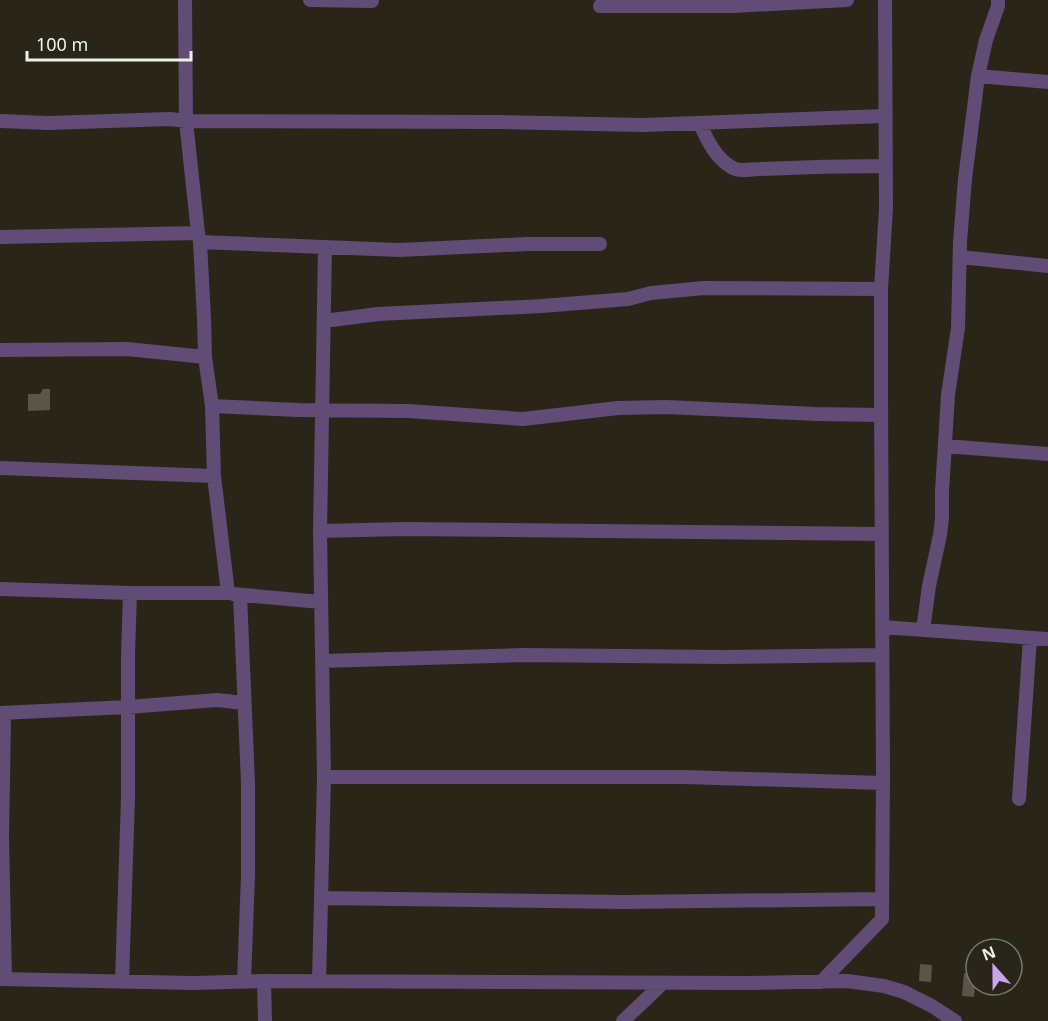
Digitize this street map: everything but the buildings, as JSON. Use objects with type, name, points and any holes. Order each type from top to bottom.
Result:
[{"type":"street","points":[[185,0],[186,121],[199,238],[205,357],[212,406],[214,476],[234,594],[244,703],[248,783],[248,875],[244,981]]},
{"type":"street","points":[[310,0],[372,1]]},
{"type":"street","points":[[600,6],[732,6],[847,0]]},
{"type":"street","points":[[821,982],[882,919],[881,289],[886,208],[885,0]]},
{"type":"street","points":[[923,630],[942,518],[948,395],[958,328],[965,179],[978,76],[998,0]]},
{"type":"street","points":[[978,76],[1048,82]]},
{"type":"street","points":[[0,121],[48,123],[170,119],[643,125],[884,116]]},
{"type":"street","points":[[700,124],[715,152],[735,170],[885,166]]},
{"type":"street","points":[[0,237],[199,238],[399,250],[527,244],[600,244]]},
{"type":"street","points":[[319,981],[324,777],[320,531],[326,247]]},
{"type":"street","points":[[960,257],[1048,266]]},
{"type":"street","points":[[324,321],[378,314],[619,300],[651,293],[704,288],[881,289]]},
{"type":"street","points":[[0,350],[128,349],[205,357]]},
{"type":"street","points":[[212,406],[408,411],[523,419],[618,408],[666,407],[881,415]]},
{"type":"street","points":[[945,446],[1048,454]]},
{"type":"street","points":[[0,468],[214,476]]},
{"type":"street","points":[[320,531],[403,529],[881,534]]},
{"type":"street","points":[[0,589],[234,594],[321,602]]},
{"type":"street","points":[[122,981],[128,797],[130,593]]},
{"type":"street","points":[[882,627],[1048,639]]},
{"type":"street","points":[[1019,799],[1030,638]]},
{"type":"street","points":[[322,661],[523,655],[724,657],[882,655]]},
{"type":"street","points":[[244,703],[218,700],[0,714],[4,722],[2,979],[193,983],[244,981],[663,983],[847,981],[884,986],[921,999],[955,1021]]},
{"type":"street","points":[[324,777],[684,777],[882,783]]},
{"type":"street","points":[[321,898],[612,902],[882,899]]},
{"type":"street","points":[[264,981],[265,1021]]},
{"type":"street","points":[[623,1021],[663,983]]}]
